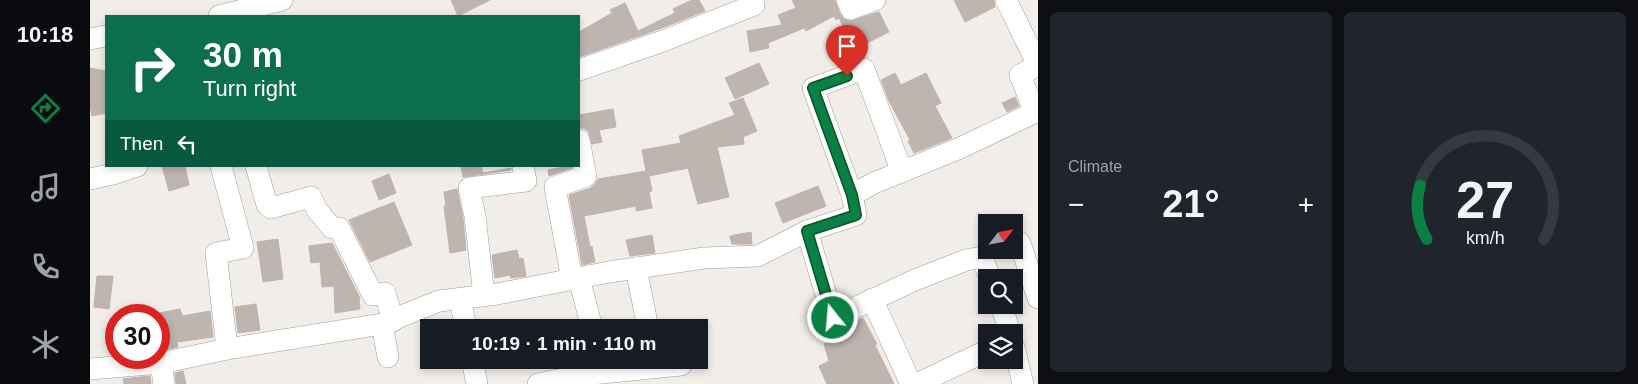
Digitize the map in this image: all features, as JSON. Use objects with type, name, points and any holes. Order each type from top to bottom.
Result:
[{"type":"street","points":[[223,15],[282,0]]},
{"type":"street","points":[[847,0],[851,9],[875,0]]},
{"type":"street","points":[[852,195],[874,183],[1036,115],[1020,75],[1038,66],[1006,0]]},
{"type":"street","points":[[580,70],[663,41],[754,5]]},
{"type":"street","points":[[90,39],[105,36]]},
{"type":"street","points":[[170,361],[227,349],[387,323],[439,301],[484,296],[636,268],[704,258],[758,256],[807,231],[856,215],[852,195],[813,88],[864,70],[902,172]]},
{"type":"street","points":[[580,145],[586,176],[555,186],[576,279],[589,319]]},
{"type":"street","points":[[90,179],[134,167]]},
{"type":"street","points":[[221,167],[243,248],[216,253],[227,349]]},
{"type":"street","points":[[256,167],[267,205],[271,208],[311,197],[316,210],[332,228],[339,228],[373,295],[385,293],[388,357]]},
{"type":"street","points":[[484,296],[470,188],[526,181],[524,167]]},
{"type":"street","points":[[807,231],[833,318],[872,299],[978,256]]},
{"type":"street","points":[[1023,252],[1038,298]]},
{"type":"street","points":[[636,268],[646,319]]},
{"type":"street","points":[[460,298],[464,319]]},
{"type":"street","points":[[872,299],[911,384]]},
{"type":"street","points":[[917,384],[978,355]]},
{"type":"street","points":[[90,369],[105,368]]},
{"type":"street","points":[[162,369],[164,384]]},
{"type":"street","points":[[474,369],[477,384]]},
{"type":"street","points":[[538,384],[576,369]]},
{"type":"street","points":[[1019,369],[1023,384]]},
{"type":"building","points":[[451,0],[490,0],[460,15],[458,15]]},
{"type":"building","points":[[692,0],[699,0],[705,11],[580,57],[580,31],[612,13],[610,10],[625,3],[638,31],[675,13],[673,9]]},
{"type":"building","points":[[792,0],[835,0],[840,14],[844,19],[850,21],[879,12],[889,32],[855,49],[839,18],[836,20],[834,16],[806,31],[804,28],[768,43],[769,48],[750,52],[747,31],[782,25],[778,15],[796,8]]},
{"type":"building","points":[[954,0],[994,0],[995,7],[965,22]]},
{"type":"building","points":[[759,63],[769,84],[735,99],[725,78]]},
{"type":"building","points":[[90,68],[105,71],[105,113],[92,116],[90,106]]},
{"type":"building","points":[[895,73],[901,85],[926,73],[941,103],[935,106],[952,138],[914,153],[908,141],[910,140],[889,101],[881,80]]},
{"type":"building","points":[[1015,97],[1019,106],[1007,112],[1002,103]]},
{"type":"building","points":[[743,98],[757,131],[743,137],[744,144],[717,147],[729,197],[698,204],[688,168],[649,176],[652,191],[649,192],[652,208],[636,211],[636,206],[584,216],[595,262],[582,265],[569,195],[591,188],[598,179],[646,171],[642,150],[681,143],[679,136],[735,115],[729,103]]},
{"type":"building","points":[[613,109],[616,127],[599,130],[602,142],[592,144],[589,132],[584,128],[580,128],[580,115]]},
{"type":"building","points":[[162,167],[185,167],[189,185],[169,191]]},
{"type":"building","points":[[461,167],[481,167],[483,173],[511,168],[511,170],[463,177]]},
{"type":"building","points":[[563,167],[572,168],[549,176],[548,170]]},
{"type":"building","points":[[389,174],[396,193],[379,200],[372,181]]},
{"type":"building","points":[[818,186],[826,206],[783,223],[775,203]]},
{"type":"building","points":[[457,189],[463,218],[466,250],[450,253],[444,192]]},
{"type":"building","points":[[394,202],[412,245],[370,262],[349,220]]},
{"type":"building","points":[[751,232],[752,244],[732,244],[730,236]]},
{"type":"building","points":[[652,235],[655,253],[630,256],[626,240]]},
{"type":"building","points":[[278,239],[283,279],[263,282],[257,242]]},
{"type":"building","points":[[332,243],[360,298],[360,309],[335,313],[334,286],[322,287],[320,262],[311,263],[309,246]]},
{"type":"building","points":[[517,250],[519,259],[523,258],[526,276],[511,278],[510,275],[495,278],[492,255]]},
{"type":"building","points":[[97,276],[113,276],[110,304],[105,304],[105,308],[94,307]]},
{"type":"building","points":[[256,304],[260,330],[238,333],[235,307]]},
{"type":"building","points":[[180,309],[182,316],[210,311],[213,337],[177,342],[178,347],[170,349],[170,311]]},
{"type":"building","points":[[863,318],[877,344],[875,345],[894,384],[827,384],[819,366],[829,361],[824,344],[835,341],[832,330]]},
{"type":"building","points":[[183,371],[186,384],[176,384],[175,373]]},
{"type":"building","points":[[150,376],[151,384],[124,384],[123,379]]},
{"type":"route","points":[[833,318],[807,231],[856,215],[852,195],[813,88],[847,76]]}]
